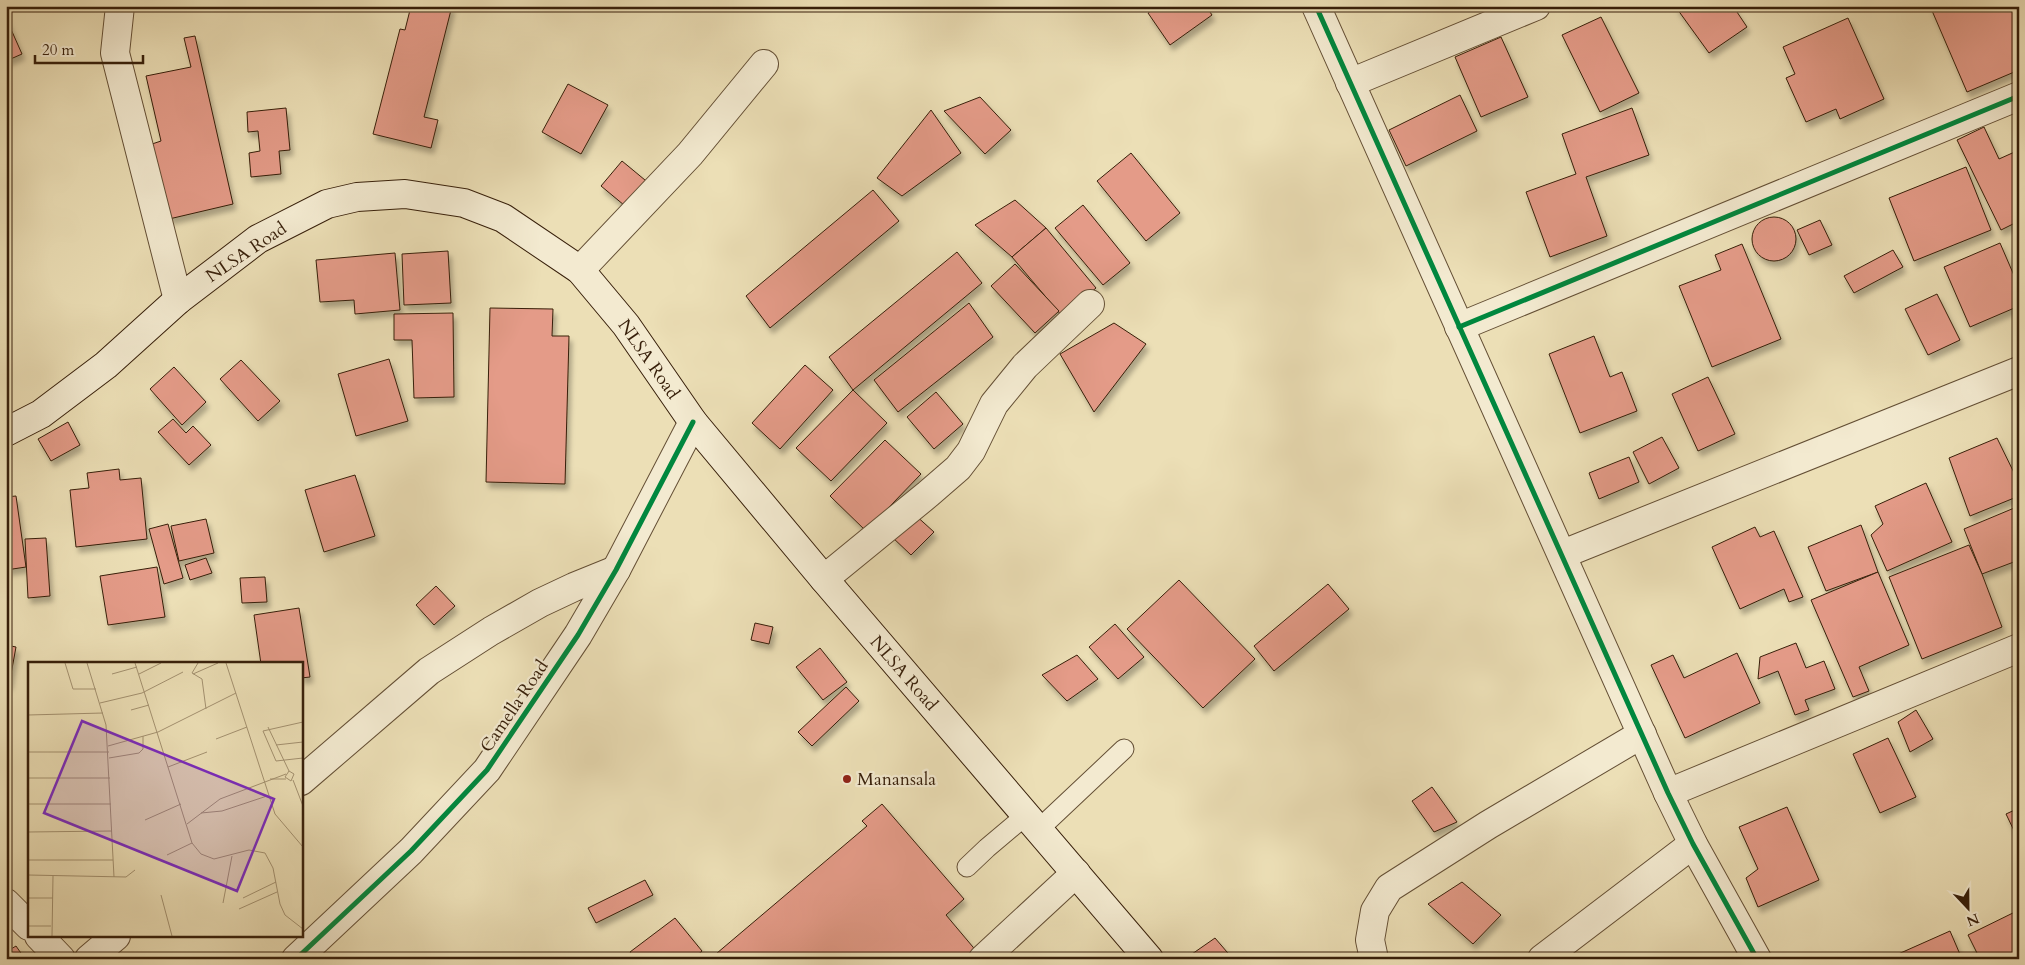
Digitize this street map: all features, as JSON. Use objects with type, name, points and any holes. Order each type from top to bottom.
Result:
[{"type":"street","points":[[120,6],[115,53],[178,300]]},
{"type":"street","points":[[1316,6],[1668,793],[1693,844],[1757,959]]},
{"type":"street","points":[[1350,83],[1536,6]]},
{"type":"street","points":[[580,270],[690,154],[764,64]]},
{"type":"street","points":[[1459,327],[2019,96]]},
{"type":"street","name":"NLSA Road","points":[[6,432],[49,409],[106,364],[178,300],[258,239],[327,204],[357,196],[405,194],[464,203],[503,218],[580,270],[626,325],[693,422],[824,579],[1149,959]]},
{"type":"street","points":[[824,579],[958,468],[971,452],[994,404],[1025,366],[1090,304]]},
{"type":"street","points":[[1562,554],[2019,371]]},
{"type":"street","name":"Camella Road","points":[[296,959],[411,851],[487,770],[578,635],[616,570],[693,422]]},
{"type":"street","points":[[302,780],[429,671],[540,602],[574,586],[616,570]]},
{"type":"street","points":[[1668,793],[2019,648]]},
{"type":"street","points":[[1374,959],[1370,940],[1375,911],[1389,888],[1503,816],[1642,734]]},
{"type":"street","points":[[1542,959],[1693,844]]},
{"type":"street","points":[[982,959],[1076,873]]},
{"type":"street","points":[[6,903],[28,925]]},
{"type":"street","points":[[41,938],[61,959]]},
{"type":"street","points":[[89,959],[114,938]]},
{"type":"lane","points":[[967,867],[987,848],[1032,823],[1124,749]]},
{"type":"building","points":[[411,6],[452,6],[424,117],[438,120],[431,148],[373,134],[400,29],[405,30]]},
{"type":"building","points":[[1158,6],[1206,6],[1212,15],[1170,45],[1148,13]]},
{"type":"building","points":[[1675,6],[1733,6],[1747,27],[1709,53]]},
{"type":"building","points":[[1930,6],[2019,6],[2019,70],[1967,92]]},
{"type":"building","points":[[1601,17],[1639,93],[1600,112],[1562,35]]},
{"type":"building","points":[[6,18],[22,54],[6,61]]},
{"type":"building","points":[[1848,18],[1884,99],[1840,119],[1836,109],[1806,122],[1786,78],[1795,74],[1783,47]]},
{"type":"building","points":[[195,36],[233,204],[169,219],[152,144],[161,141],[146,76],[191,67],[184,38]]},
{"type":"building","points":[[1501,37],[1528,97],[1481,117],[1455,57]]},
{"type":"building","points":[[568,84],[608,105],[581,154],[542,132]]},
{"type":"building","points":[[1460,95],[1477,131],[1406,166],[1389,130]]},
{"type":"building","points":[[980,97],[1011,130],[985,154],[944,111]]},
{"type":"building","points":[[286,108],[290,150],[279,151],[281,174],[251,177],[249,153],[260,151],[258,131],[248,132],[247,112]]},
{"type":"building","points":[[1632,108],[1649,155],[1586,177],[1607,236],[1550,257],[1526,192],[1576,174],[1562,134]]},
{"type":"building","points":[[931,110],[961,153],[902,196],[877,178]]},
{"type":"building","points":[[1984,127],[1999,159],[2019,150],[2019,221],[2001,230],[1957,140]]},
{"type":"building","points":[[1131,153],[1180,213],[1146,241],[1097,181]]},
{"type":"building","points":[[622,161],[651,185],[630,210],[601,186]]},
{"type":"building","points":[[1966,167],[1991,230],[1914,261],[1889,198]]},
{"type":"building","points":[[873,190],[899,221],[770,328],[746,296]]},
{"type":"building","points":[[1015,200],[1046,228],[1012,257],[975,225]]},
{"type":"building","points":[[1083,205],[1130,263],[1103,285],[1055,228]]},
{"type":"building","points":[[1770,217],[1778,217],[1790,223],[1796,239],[1790,255],[1778,261],[1770,261],[1758,255],[1752,243],[1752,235],[1758,223]]},
{"type":"building","points":[[1820,220],[1832,245],[1809,255],[1797,230]]},
{"type":"building","points":[[1046,228],[1096,288],[1062,316],[1012,257]]},
{"type":"building","points":[[2000,243],[2019,287],[2019,306],[1970,327],[1944,267]]},
{"type":"building","points":[[1742,244],[1781,339],[1712,367],[1679,286],[1721,270],[1715,255]]},
{"type":"building","points":[[1893,250],[1903,267],[1854,293],[1844,276]]},
{"type":"building","points":[[448,251],[451,303],[404,305],[402,254]]},
{"type":"building","points":[[957,252],[982,283],[853,390],[829,357]]},
{"type":"building","points":[[395,253],[400,310],[355,314],[354,300],[320,302],[316,260]]},
{"type":"building","points":[[1015,264],[1059,311],[1035,333],[991,286]]},
{"type":"building","points":[[1937,294],[1960,340],[1928,355],[1905,309]]},
{"type":"building","points":[[969,303],[993,337],[898,412],[874,380]]},
{"type":"building","points":[[490,308],[553,309],[552,336],[569,336],[565,484],[486,482]]},
{"type":"building","points":[[453,313],[454,397],[414,398],[412,340],[394,340],[394,314]]},
{"type":"building","points":[[1114,323],[1146,344],[1094,412],[1060,354]]},
{"type":"building","points":[[1594,336],[1610,377],[1622,372],[1637,411],[1580,433],[1549,354]]},
{"type":"building","points":[[389,359],[408,421],[356,436],[338,374]]},
{"type":"building","points":[[241,360],[280,401],[258,421],[220,379]]},
{"type":"building","points":[[805,365],[833,390],[780,449],[752,423]]},
{"type":"building","points":[[174,367],[206,402],[182,425],[150,389]]},
{"type":"building","points":[[1708,377],[1735,434],[1698,451],[1672,394]]},
{"type":"building","points":[[853,390],[887,423],[831,481],[796,448]]},
{"type":"building","points":[[936,392],[963,424],[934,449],[907,417]]},
{"type":"building","points":[[173,419],[186,433],[193,426],[211,445],[189,465],[158,432]]},
{"type":"building","points":[[68,422],[80,445],[51,461],[38,439]]},
{"type":"building","points":[[1662,437],[1679,468],[1649,484],[1633,452]]},
{"type":"building","points":[[1997,438],[2019,483],[2019,496],[1970,516],[1949,458]]},
{"type":"building","points":[[885,440],[921,474],[866,531],[830,496]]},
{"type":"building","points":[[1629,457],[1639,482],[1599,499],[1589,473]]},
{"type":"building","points":[[119,469],[120,480],[141,478],[147,539],[76,547],[70,490],[89,488],[87,473]]},
{"type":"building","points":[[355,475],[375,536],[324,552],[305,490]]},
{"type":"building","points":[[1926,483],[1952,542],[1887,571],[1871,535],[1883,524],[1875,506]]},
{"type":"building","points":[[16,496],[26,567],[6,570],[6,497]]},
{"type":"building","points":[[2019,506],[2019,560],[1982,574],[1964,529]]},
{"type":"building","points":[[913,513],[934,532],[911,555],[891,536]]},
{"type":"building","points":[[206,519],[214,553],[179,561],[171,526]]},
{"type":"building","points":[[168,524],[183,578],[164,584],[149,529]]},
{"type":"building","points":[[1861,525],[1878,572],[1826,591],[1808,547]]},
{"type":"building","points":[[1755,527],[1760,537],[1774,531],[1803,597],[1789,602],[1784,589],[1740,609],[1712,547]]},
{"type":"building","points":[[46,538],[50,596],[28,598],[25,539]]},
{"type":"building","points":[[1969,545],[2002,627],[1922,659],[1889,577]]},
{"type":"building","points":[[206,558],[212,573],[190,580],[185,565]]},
{"type":"building","points":[[157,567],[165,617],[108,625],[100,576]]},
{"type":"building","points":[[1878,572],[1909,645],[1859,667],[1869,691],[1853,697],[1811,600]]},
{"type":"building","points":[[265,577],[267,602],[242,603],[240,578]]},
{"type":"building","points":[[1179,580],[1255,659],[1203,708],[1127,629]]},
{"type":"building","points":[[1328,584],[1349,609],[1274,671],[1254,646]]},
{"type":"building","points":[[436,586],[455,606],[434,625],[416,605]]},
{"type":"building","points":[[299,608],[310,677],[302,678],[302,662],[261,662],[254,615]]},
{"type":"building","points":[[755,623],[773,627],[769,644],[751,640]]},
{"type":"building","points":[[1115,624],[1144,657],[1118,679],[1089,647]]},
{"type":"building","points":[[1796,643],[1806,668],[1824,661],[1835,689],[1805,700],[1809,710],[1795,715],[1778,671],[1758,679],[1760,657]]},
{"type":"building","points":[[6,645],[16,647],[9,685],[6,684]]},
{"type":"building","points":[[820,648],[847,682],[823,700],[796,667]]},
{"type":"building","points":[[1737,653],[1760,703],[1685,738],[1651,665],[1673,655],[1684,678]]},
{"type":"building","points":[[1077,655],[1098,679],[1067,701],[1042,675]]},
{"type":"building","points":[[846,687],[859,701],[812,746],[798,732]]},
{"type":"building","points":[[1916,710],[1933,739],[1910,752],[1898,722]]},
{"type":"building","points":[[1888,738],[1916,797],[1880,813],[1853,754]]},
{"type":"building","points":[[1432,787],[1457,822],[1434,832],[1412,801]]},
{"type":"building","points":[[882,804],[964,899],[946,915],[978,953],[972,959],[710,959],[867,826],[862,821]]},
{"type":"building","points":[[1787,807],[1819,880],[1758,907],[1746,878],[1758,869],[1739,827]]},
{"type":"building","points":[[2019,808],[2019,841],[2006,814]]},
{"type":"building","points":[[645,880],[653,895],[596,923],[588,908]]},
{"type":"building","points":[[1462,882],[1501,915],[1473,944],[1428,904]]},
{"type":"building","points":[[2019,910],[2019,959],[1980,959],[1968,935]]},
{"type":"building","points":[[675,918],[702,951],[693,959],[635,959],[630,952]]},
{"type":"building","points":[[1950,931],[1962,959],[1898,959],[1896,955]]},
{"type":"building","points":[[1215,938],[1233,959],[1197,959],[1192,954]]},
{"type":"building","points":[[16,946],[25,959],[6,959],[6,952]]},
{"type":"cycle path","points":[[1316,6],[1668,793],[1693,844],[1757,959]]},
{"type":"cycle path","points":[[1459,327],[2019,96]]},
{"type":"cycle path","points":[[296,959],[411,851],[487,770],[578,635],[616,570],[693,422]]},
{"type":"place","name":"Manansala","points":[[847,779]]}]
